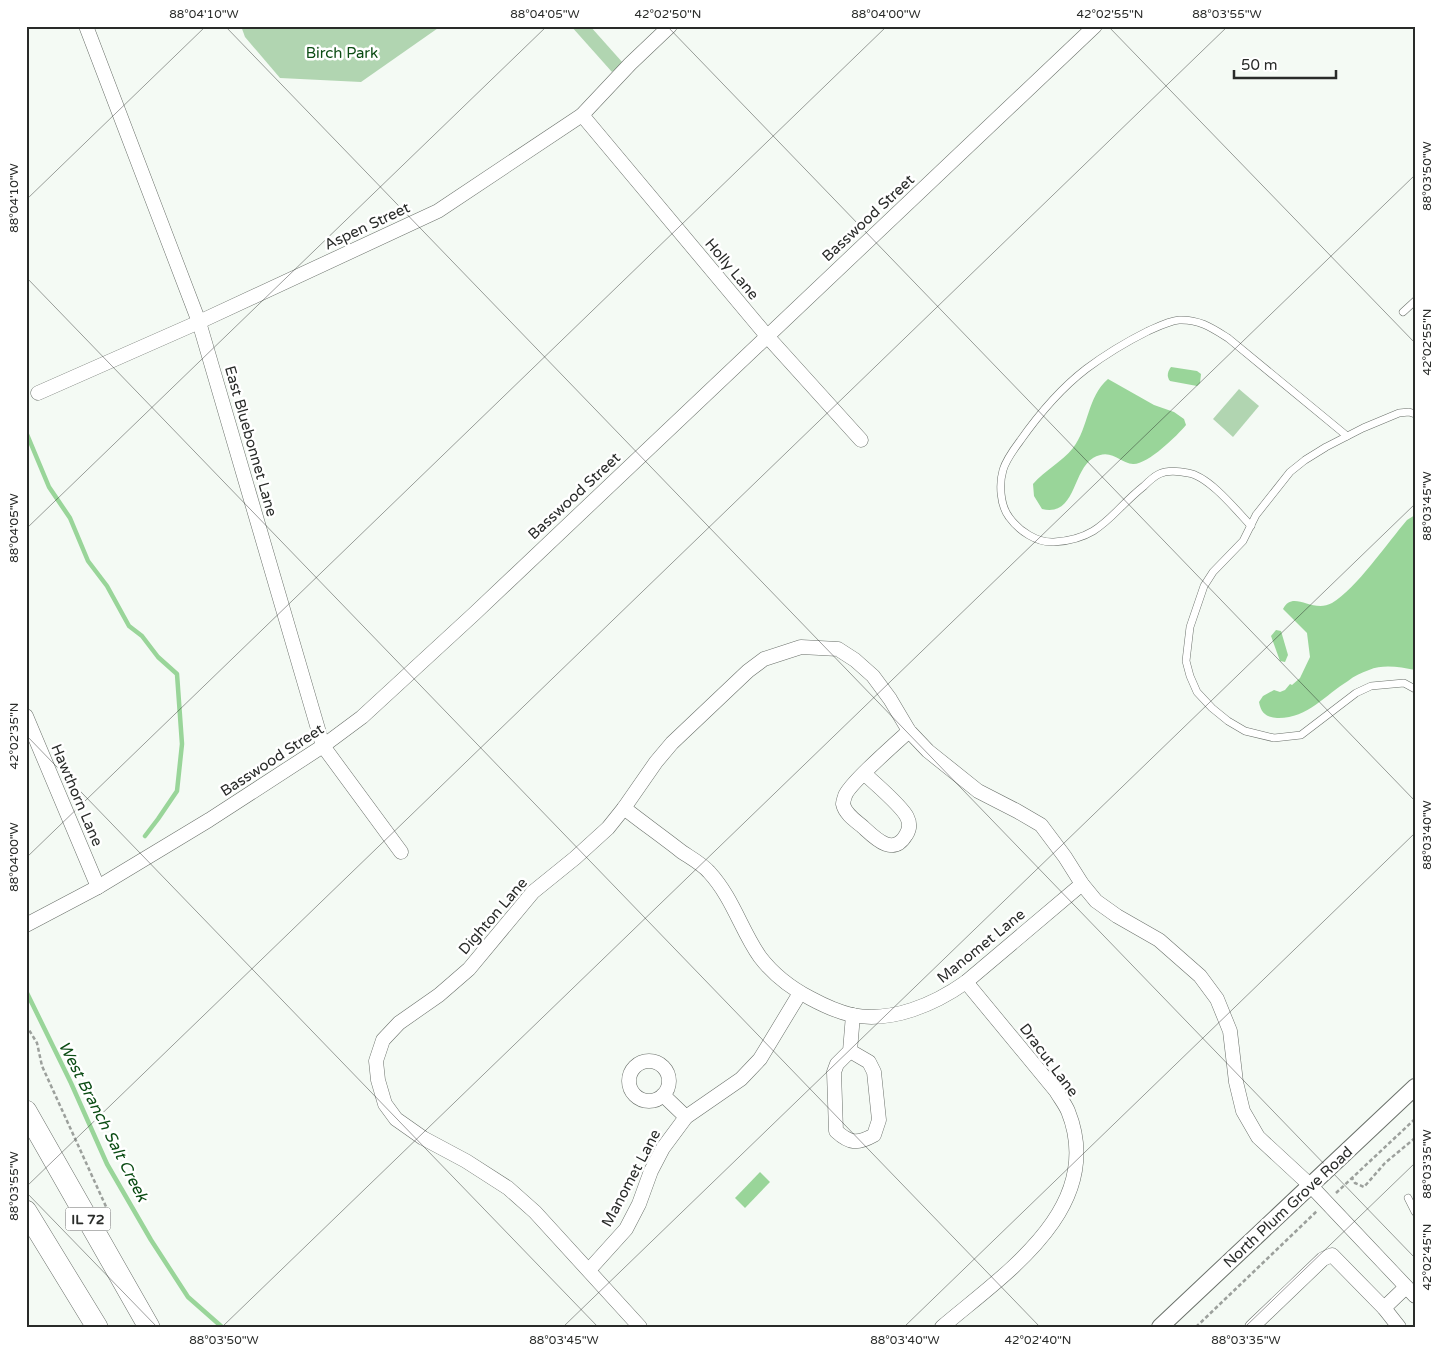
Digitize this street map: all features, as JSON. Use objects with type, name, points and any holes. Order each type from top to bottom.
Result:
[{"type":"main road","name":"IL 72","points":[[26,1110],[149,1327]]},
{"type":"main road","points":[[26,1211],[97,1327]]},
{"type":"street","name":"East Bluebonnet Lane","points":[[86,26],[199,322],[323,746],[402,852]]},
{"type":"street","name":"Aspen Street","points":[[38,393],[199,322],[438,211],[582,115],[630,64],[670,26]]},
{"type":"street","name":"Basswood Street","points":[[26,925],[98,887],[209,820],[323,746],[362,717],[460,627],[1095,26]]},
{"type":"street","name":"Holly Lane","points":[[582,115],[767,336],[862,440]]},
{"type":"street","name":"Dighton Lane","points":[[640,1327],[535,1212],[508,1188],[466,1161],[423,1138],[396,1119],[385,1104],[378,1080],[376,1061],[383,1040],[399,1023],[440,996],[469,969],[533,892],[608,828],[672,743],[748,671],[764,659],[801,647],[838,649],[855,660],[873,676],[890,699],[909,731],[928,750],[978,791],[1041,825],[1096,901],[1117,916],[1159,940],[1200,976],[1217,1000],[1230,1032],[1236,1082],[1243,1111],[1258,1137],[1310,1186],[1409,1286]]},
{"type":"street","name":"Hawthorn Lane","points":[[26,716],[98,887]]},
{"type":"street","points":[[864,773],[908,818],[910,828],[900,843],[890,845],[880,843],[848,814],[843,804],[845,794],[864,773],[909,731]]},
{"type":"street","points":[[624,808],[708,871],[728,896],[752,944],[761,957],[770,968],[800,993]]},
{"type":"street","name":"Manomet Lane","points":[[589,1270],[626,1229],[663,1148],[686,1117],[740,1079],[760,1059],[800,993],[853,1015],[876,1016],[910,1011],[946,997],[1082,884]]},
{"type":"street","name":"Dracut Lane","points":[[942,1327],[993,1286],[1049,1229],[1072,1184],[1075,1155],[1072,1125],[1067,1110],[1056,1092],[966,982]]},
{"type":"street","points":[[850,1051],[869,1062],[874,1072],[879,1120],[874,1135],[861,1142],[846,1140],[836,1131],[834,1072],[837,1064],[850,1051],[853,1015]]},
{"type":"street","name":"North Plum Grove Road","points":[[1160,1327],[1415,1087]]},
{"type":"street","points":[[663,1095],[686,1117]]},
{"type":"street","points":[[1252,1327],[1323,1259],[1332,1255],[1384,1308],[1399,1327]]},
{"type":"street","points":[[1384,1308],[1409,1286]]},
{"type":"lane","points":[[1403,312],[1415,301]]},
{"type":"lane","points":[[1251,526],[1223,496],[1206,482],[1190,473],[1174,471],[1158,474],[1137,491],[1104,523],[1086,536],[1069,541],[1048,542],[1025,532],[1008,516],[1002,502],[1003,470],[1036,418],[1070,382],[1108,353],[1160,326],[1178,320],[1195,321],[1209,326],[1228,338],[1347,436]]},
{"type":"lane","points":[[1415,414],[1409,412],[1399,413],[1347,436],[1305,460],[1290,472],[1256,515],[1243,541],[1213,572],[1204,586],[1190,627],[1186,661],[1197,692],[1212,708],[1228,721],[1245,731],[1263,737],[1286,738],[1301,735],[1356,693],[1371,686],[1404,683],[1415,689]]},
{"type":"lane","points":[[1408,1198],[1415,1212]]},
{"type":"path","points":[[26,1025],[38,1043],[42,1066],[108,1211]]},
{"type":"path","points":[[1196,1327],[1415,1119]]},
{"type":"path","points":[[1352,1178],[1355,1183],[1364,1187],[1386,1162],[1415,1138]]},
{"type":"green space","name":"Birch Park","points":[[241,26],[441,26],[361,82],[280,78],[245,37]]},
{"type":"green space","points":[[571,26],[590,26],[623,63],[612,72]]},
{"type":"green space","points":[[1239,389],[1259,406],[1233,437],[1213,419]]},
{"type":"shaded area","points":[[1171,367],[1197,371],[1201,374],[1200,383],[1197,386],[1170,381],[1168,374]]},
{"type":"shaded area","points":[[1108,379],[1154,405],[1174,412],[1184,419],[1186,425],[1154,455],[1139,463],[1128,463],[1115,456],[1105,454],[1093,458],[1086,464],[1068,500],[1053,510],[1042,509],[1034,496],[1033,484],[1073,448],[1082,431],[1096,394]]},
{"type":"shaded area","points":[[1415,515],[1415,670],[1392,667],[1374,668],[1360,673],[1298,715],[1277,718],[1265,714],[1259,702],[1263,696],[1274,690],[1280,692],[1285,690],[1290,684],[1292,685],[1300,678],[1310,657],[1307,633],[1283,609],[1287,603],[1298,601],[1325,606],[1332,603],[1351,587],[1407,520]]},
{"type":"shaded area","points":[[1276,630],[1281,631],[1288,655],[1285,662],[1280,661],[1271,636]]},
{"type":"shaded area","points":[[760,1172],[770,1182],[745,1208],[735,1198]]},
{"type":"waterway","name":"West Branch Salt Creek","points":[[26,432],[49,487],[70,518],[88,561],[107,586],[129,626],[142,636],[158,657],[177,674],[182,744],[177,791],[145,836]]},
{"type":"waterway","name":"West Branch Salt Creek","points":[[26,991],[71,1083],[107,1164],[151,1240],[188,1297],[222,1327]]}]
